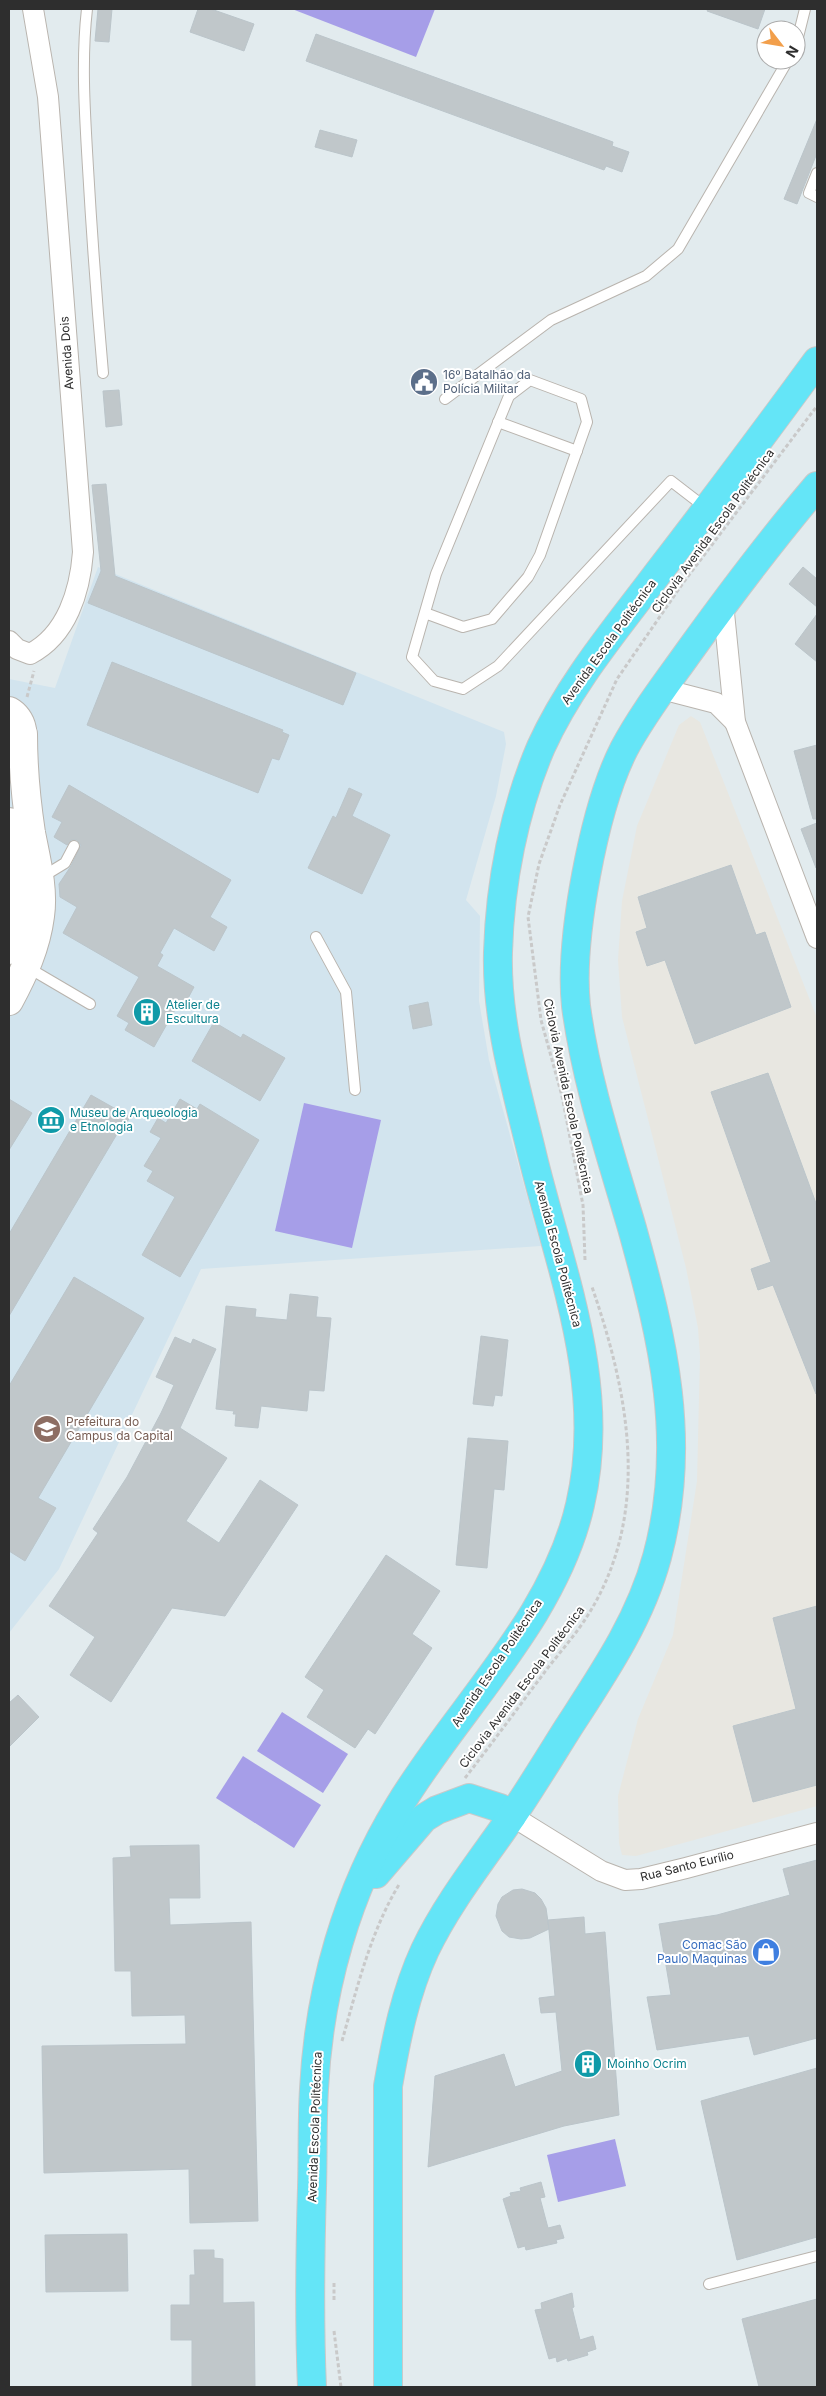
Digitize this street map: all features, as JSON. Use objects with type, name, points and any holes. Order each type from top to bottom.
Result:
[{"type":"highway","name":"Avenida Escola Politécnica","points":[[312,2387],[309,2326],[314,2085],[328,1982],[347,1912],[372,1855],[400,1804],[529,1619],[565,1554],[578,1515],[588,1460],[589,1418],[585,1370],[574,1309],[547,1212],[508,1053],[499,992],[498,953],[506,873],[523,796],[541,749],[562,706],[600,651],[817,361]]},
{"type":"highway","points":[[388,2387],[388,2086],[397,2037],[408,1995],[424,1952],[453,1900],[512,1816],[609,1665],[629,1630],[645,1595],[656,1560],[671,1482],[671,1410],[664,1360],[649,1288],[591,1083],[576,1003],[580,910],[608,789],[624,748],[662,689],[723,603],[778,532],[814,494]]},
{"type":"highway","points":[[347,1912],[387,1859],[424,1818],[448,1805],[469,1798],[500,1808],[512,1816]]},
{"type":"street","name":"Avenida Dois","points":[[33,9],[48,97],[83,552],[81,574],[64,623],[41,649]]},
{"type":"street","points":[[723,603],[735,722],[817,938]]},
{"type":"street","points":[[9,641],[17,649],[30,654],[41,649]]},
{"type":"street","points":[[662,689],[716,703],[735,722]]},
{"type":"street","points":[[15,730],[39,879],[41,914],[34,948],[18,958]]},
{"type":"street","points":[[9,822],[18,910],[18,958],[9,1001]]},
{"type":"street","name":"Rua Santo Eurílio","points":[[512,1816],[601,1870],[625,1880],[677,1870],[817,1833]]},
{"type":"lane","points":[[87,9],[85,31],[85,116],[93,258],[103,373]]},
{"type":"lane","points":[[445,399],[551,320],[646,276],[678,249],[782,70]]},
{"type":"lane","points":[[817,173],[809,193],[817,197]]},
{"type":"lane","points":[[425,613],[463,627],[492,619],[528,577],[540,555],[587,422],[581,399],[530,380],[509,396],[436,574],[412,656],[434,681],[463,689],[498,666],[671,481],[707,509]]},
{"type":"lane","points":[[498,422],[577,451]]},
{"type":"lane","points":[[39,879],[65,863],[74,846]]},
{"type":"lane","points":[[316,937],[346,992],[355,1090]]},
{"type":"lane","points":[[18,958],[90,1004]]},
{"type":"lane","points":[[709,2284],[817,2256]]},
{"type":"path","name":"Ciclovia Avenida Escola Politécnica","points":[[585,1267],[583,1205],[562,1096],[541,1020],[528,917],[539,864],[564,797],[617,679],[683,583],[817,406]]},
{"type":"path","points":[[15,730],[41,649]]},
{"type":"path","name":"Ciclovia Avenida Escola Politécnica","points":[[448,1805],[456,1789],[588,1615],[605,1581],[624,1528],[629,1487],[629,1452],[620,1393],[606,1328],[591,1284]]},
{"type":"path","points":[[341,2046],[358,1984],[388,1901],[402,1878]]},
{"type":"path","points":[[334,2278],[334,2304]]},
{"type":"path","points":[[334,2322],[341,2387]]},
{"type":"shaded area","points":[[292,9],[435,9],[416,57]]},
{"type":"shaded area","points":[[98,567],[504,732],[506,744],[496,796],[466,900],[480,916],[479,1001],[489,1060],[541,1246],[201,1269],[59,1569],[9,1633],[9,679],[55,688]]},
{"type":"shaded area","points":[[691,716],[700,722],[817,1018],[817,1806],[636,1856],[622,1855],[619,1843],[618,1796],[638,1719],[673,1635],[697,1481],[700,1356],[698,1328],[686,1268],[622,1017],[618,960],[622,901],[637,826],[679,725]]},
{"type":"shaded area","points":[[304,1103],[381,1120],[352,1248],[275,1231]]},
{"type":"shaded area","points":[[282,1712],[348,1754],[323,1793],[257,1751]]},
{"type":"shaded area","points":[[243,1756],[321,1805],[294,1848],[216,1798]]},
{"type":"shaded area","points":[[615,2139],[626,2186],[558,2202],[547,2155]]},
{"type":"building","points":[[98,9],[112,9],[109,42],[95,41]]},
{"type":"building","points":[[198,9],[211,9],[254,24],[244,51],[190,32]]},
{"type":"building","points":[[708,9],[765,9],[761,20],[756,20],[756,28],[707,11]]},
{"type":"building","points":[[316,34],[613,142],[612,146],[629,152],[622,172],[606,166],[604,170],[306,61]]},
{"type":"building","points":[[817,119],[817,153],[797,204],[784,199]]},
{"type":"building","points":[[320,130],[357,140],[352,157],[315,147]]},
{"type":"building","points":[[119,390],[122,425],[106,427],[103,391]]},
{"type":"building","points":[[106,484],[115,576],[356,673],[343,705],[88,603],[101,571],[92,485]]},
{"type":"building","points":[[803,567],[817,579],[817,607],[789,584]]},
{"type":"building","points":[[817,614],[817,662],[795,644]]},
{"type":"building","points":[[112,662],[283,730],[282,732],[289,735],[279,760],[272,758],[258,793],[87,725]]},
{"type":"building","points":[[817,745],[817,819],[813,819],[794,751]]},
{"type":"building","points":[[69,785],[231,880],[210,917],[227,927],[214,951],[174,928],[160,953],[163,955],[157,966],[194,987],[185,1004],[180,1001],[154,1047],[125,1030],[129,1023],[117,1016],[139,977],[63,933],[77,907],[60,897],[59,884],[71,866],[81,845],[77,840],[71,840],[67,845],[54,837],[62,822],[52,817]]},
{"type":"building","points":[[349,788],[362,794],[352,816],[390,835],[362,894],[308,868],[333,816],[336,818]]},
{"type":"building","points":[[817,823],[817,868],[816,868],[801,829]]},
{"type":"building","points":[[731,865],[756,935],[765,932],[791,1007],[695,1044],[665,960],[647,966],[636,932],[647,928],[638,897]]},
{"type":"building","points":[[428,1002],[432,1025],[413,1029],[409,1006]]},
{"type":"building","points":[[214,1022],[241,1038],[243,1034],[285,1058],[260,1101],[192,1061]]},
{"type":"building","points":[[768,1073],[817,1206],[816,1394],[773,1285],[758,1290],[751,1269],[771,1262],[711,1092]]},
{"type":"building","points":[[91,1095],[130,1117],[119,1135],[117,1134],[9,1316],[9,1234]]},
{"type":"building","points":[[9,1099],[32,1113],[9,1150]]},
{"type":"building","points":[[180,1099],[197,1109],[200,1104],[259,1140],[180,1277],[142,1255],[175,1197],[147,1181],[153,1171],[144,1166],[161,1138],[150,1132],[158,1118],[166,1123]]},
{"type":"building","name":"Prefeitura do Campus da Capital","points":[[74,1277],[144,1318],[38,1498],[56,1508],[25,1561],[9,1551],[9,1386]]},
{"type":"building","points":[[290,1294],[318,1297],[316,1317],[331,1318],[324,1391],[309,1390],[307,1411],[261,1406],[258,1428],[235,1426],[236,1414],[233,1414],[234,1411],[216,1409],[226,1306],[256,1309],[255,1317],[287,1320]]},
{"type":"building","points":[[481,1336],[508,1340],[502,1396],[495,1395],[493,1406],[473,1404]]},
{"type":"building","points":[[175,1337],[191,1344],[193,1339],[216,1349],[180,1428],[227,1458],[186,1521],[219,1543],[260,1480],[298,1505],[225,1616],[172,1608],[111,1702],[70,1675],[95,1637],[49,1606],[98,1533],[93,1529],[127,1477],[161,1413],[174,1385],[156,1377]]},
{"type":"building","points":[[468,1438],[508,1441],[504,1490],[494,1489],[487,1568],[456,1565]]},
{"type":"building","points":[[386,1555],[440,1591],[412,1634],[432,1648],[375,1734],[368,1729],[355,1748],[307,1717],[324,1690],[305,1677]]},
{"type":"building","points":[[817,1606],[817,1785],[753,1802],[733,1726],[796,1709],[773,1618]]},
{"type":"building","points":[[18,1695],[39,1717],[9,1747],[9,1703]]},
{"type":"building","points":[[199,1845],[200,1898],[169,1898],[170,1925],[251,1922],[258,2221],[190,2223],[189,2169],[44,2173],[42,2046],[186,2044],[185,2015],[132,2016],[131,1971],[115,1971],[113,1858],[131,1857],[130,1846]]},
{"type":"building","points":[[817,1860],[817,2038],[754,2055],[749,2036],[657,2050],[647,1997],[671,1995],[659,1924],[717,1915],[790,1895],[783,1869]]},
{"type":"building","points":[[522,1889],[535,1893],[541,1899],[546,1908],[549,1929],[530,1938],[521,1939],[509,1937],[502,1931],[496,1916],[498,1904],[502,1897],[513,1890]]},
{"type":"building","points":[[584,1917],[585,1934],[605,1932],[619,2115],[564,2126],[428,2167],[435,2076],[504,2054],[515,2087],[562,2071],[556,2012],[541,2013],[539,1998],[555,1996],[548,1920]]},
{"type":"building","points":[[817,2068],[817,2237],[737,2260],[701,2101]]},
{"type":"building","points":[[541,2182],[545,2197],[540,2198],[548,2228],[560,2225],[564,2238],[556,2240],[557,2243],[526,2250],[525,2246],[518,2248],[503,2199],[511,2196],[510,2193],[521,2191],[520,2188]]},
{"type":"building","points":[[127,2234],[128,2291],[46,2292],[45,2235]]},
{"type":"building","points":[[194,2250],[214,2250],[214,2258],[223,2259],[223,2303],[254,2302],[255,2387],[192,2387],[192,2340],[171,2340],[171,2305],[190,2305],[190,2275],[195,2275]]},
{"type":"building","points":[[572,2293],[574,2307],[572,2308],[580,2340],[593,2336],[596,2349],[587,2352],[588,2355],[568,2361],[567,2358],[557,2362],[556,2357],[549,2359],[535,2310],[542,2309],[541,2303]]},
{"type":"building","points":[[817,2299],[817,2387],[759,2387],[742,2319]]},
{"type":"place","name":"16º Batalhão da Polícia Militar","points":[[424,382]]},
{"type":"place","name":"Atelier de Escultura","points":[[147,1012]]},
{"type":"place","name":"Museu de Arqueologia e Etnologia","points":[[51,1120]]},
{"type":"place","name":"Prefeitura do Campus da Capital","points":[[47,1429]]},
{"type":"place","name":"Comac São Paulo Maquinas","points":[[766,1952]]},
{"type":"place","name":"Moinho Ocrim","points":[[588,2064]]}]
